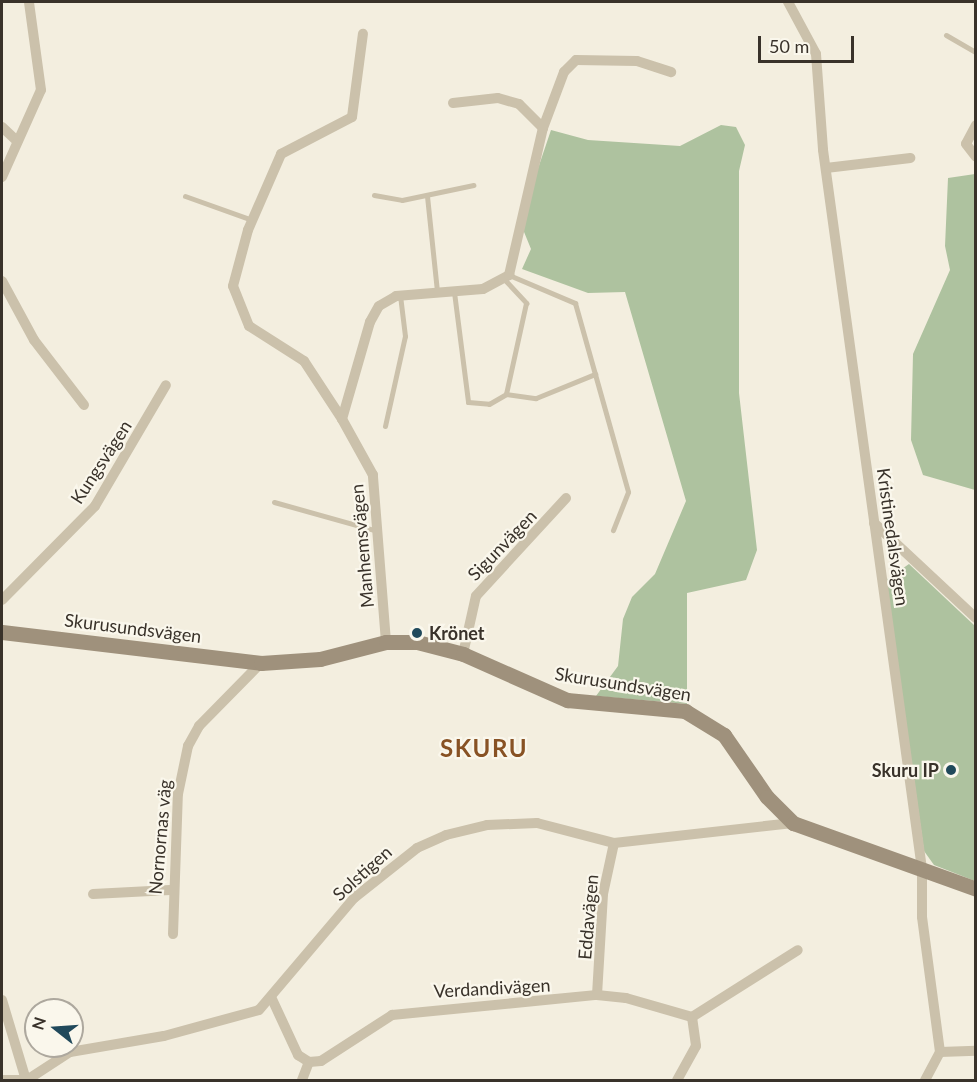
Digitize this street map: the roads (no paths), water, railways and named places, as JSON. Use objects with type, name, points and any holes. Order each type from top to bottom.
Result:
[{"type":"street","points":[[2,177],[41,90],[29,2]]},
{"type":"street","name":"Kristinedalsvägen","points":[[788,2],[816,54],[826,168],[922,869],[922,917],[940,1052]]},
{"type":"street","name":"Manhemsvägen","points":[[363,34],[352,117],[281,154],[252,220],[233,286],[239,312],[262,337],[304,362],[342,419],[373,475],[386,642]]},
{"type":"street","points":[[342,419],[370,322],[379,306],[400,295],[483,289],[506,277],[543,128],[564,72],[576,60],[637,61],[671,72]]},
{"type":"street","points":[[453,103],[498,98],[519,104],[543,128]]},
{"type":"street","points":[[973,156],[966,144],[975,125]]},
{"type":"street","points":[[2,127],[17,141]]},
{"type":"street","points":[[826,168],[910,158]]},
{"type":"street","points":[[2,281],[34,340],[84,405]]},
{"type":"street","name":"Kungsvägen","points":[[2,600],[94,506],[166,385]]},
{"type":"street","name":"Sigunvägen","points":[[463,654],[476,597],[566,498]]},
{"type":"street","points":[[874,523],[975,618]]},
{"type":"street","name":"Skurusundsvägen","points":[[2,632],[261,663],[320,659],[386,642],[417,642],[463,654],[567,699],[664,707],[706,719],[793,823]]},
{"type":"street","name":"Nornornas väg","points":[[172,934],[170,890],[178,794],[188,746],[199,726],[261,663]]},
{"type":"street","name":"Solstigen","points":[[272,999],[297,962],[354,898],[417,848],[487,825],[537,823],[614,843],[793,823]]},
{"type":"street","points":[[793,823],[975,889]]},
{"type":"street","name":"Eddavägen","points":[[597,995],[603,894],[614,843]]},
{"type":"street","points":[[93,894],[170,890]]},
{"type":"street","points":[[677,1080],[696,1046],[692,1017],[798,950]]},
{"type":"street","name":"Verdandivägen","points":[[309,1062],[321,1061],[392,1015],[597,995],[692,1017]]},
{"type":"street","points":[[2,1080],[27,1080],[70,1052],[231,1018],[272,999],[298,1055],[309,1062],[302,1080]]},
{"type":"street","points":[[2,1000],[27,1080]]},
{"type":"street","points":[[925,1080],[940,1052],[975,1051]]},
{"type":"lane","points":[[946,35],[975,52]]},
{"type":"lane","points":[[374,195],[402,200],[473,185]]},
{"type":"lane","points":[[185,196],[252,220]]},
{"type":"lane","points":[[428,196],[437,291]]},
{"type":"lane","points":[[506,277],[575,303],[628,492],[613,530]]},
{"type":"lane","points":[[506,277],[526,303],[506,394]]},
{"type":"lane","points":[[454,290],[465,400],[489,404],[506,394],[536,398],[595,374]]},
{"type":"lane","points":[[385,426],[405,336],[400,295]]},
{"type":"lane","points":[[274,502],[378,531]]},
{"type":"place","name":"Krönet","points":[[417,633]]},
{"type":"place","name":"Skuru IP","points":[[951,770]]},
{"type":"district","name":"SKURU","points":[[484,748]]}]
